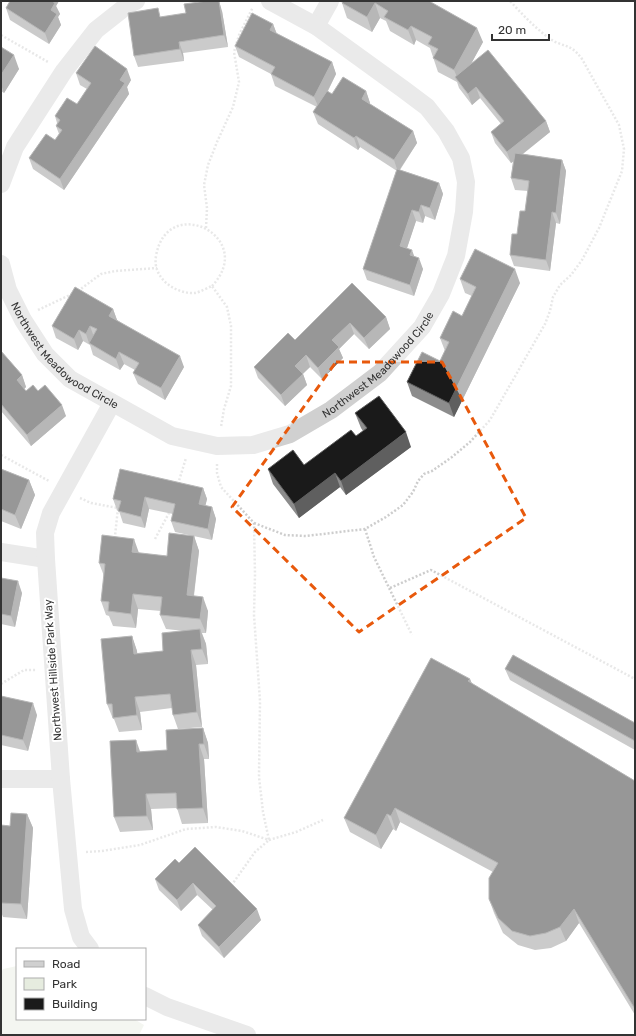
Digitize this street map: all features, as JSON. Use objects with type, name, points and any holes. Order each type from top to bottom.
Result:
[{"type":"street","points":[[1,184],[15,147],[64,71],[96,30],[129,4],[136,1]]},
{"type":"street","name":"Northwest Meadowood Circle","points":[[1,264],[8,290],[23,320],[45,354],[70,379],[172,436],[217,446],[253,445],[290,434],[331,410],[380,373],[422,327],[441,294],[456,256],[464,212],[466,182],[461,158],[446,131],[427,108],[316,26],[270,1]]},
{"type":"street","points":[[316,26],[330,1]]},
{"type":"street","name":"Northwest Hillside Park Way","points":[[89,948],[82,937],[73,909],[61,778],[45,533],[51,513],[112,403]]},
{"type":"street","points":[[1,552],[46,559]]},
{"type":"street","points":[[1,779],[61,778]]},
{"type":"street","points":[[146,996],[168,1007],[247,1035]]},
{"type":"path","points":[[206,228],[207,208],[204,185],[208,165],[233,107],[239,82],[234,52],[239,35],[256,1]]},
{"type":"path","points":[[212,286],[227,307],[232,326],[231,386],[224,410],[217,446],[217,473],[221,487],[254,523],[285,534],[306,536],[365,529],[403,505],[424,474],[432,471],[470,442],[490,420],[545,324],[553,297],[560,285],[571,275],[582,260],[599,228],[622,171],[624,149],[619,125],[582,59],[575,50],[550,39],[510,1]]},
{"type":"path","points":[[1,35],[64,71]]},
{"type":"path","points":[[189,224],[206,228],[220,240],[225,255],[224,269],[220,278],[212,286],[196,293],[182,292],[172,288],[162,279],[157,268],[156,259],[158,247],[164,236],[172,229],[180,225],[189,224]]},
{"type":"path","points":[[23,320],[44,306],[64,299],[85,287],[101,274],[115,271],[157,268]]},
{"type":"path","points":[[177,484],[192,440]]},
{"type":"path","points":[[155,539],[169,513]]},
{"type":"path","points":[[254,523],[254,615],[260,701],[259,777],[263,812],[269,840]]},
{"type":"path","points":[[365,529],[374,557],[412,635]]},
{"type":"path","points":[[390,588],[431,570],[635,679]]},
{"type":"path","points":[[1,684],[24,670],[54,671]]},
{"type":"path","points":[[226,891],[255,852],[269,840],[296,832],[323,820]]},
{"type":"path","points":[[68,852],[102,851],[140,845],[186,829],[216,827],[242,831],[269,840]]},
{"type":"highlighted area","points":[[336,362],[442,362],[526,518],[359,632],[232,507]]},
{"type":"green space","points":[[16,966],[16,1020],[136,1020],[144,1025],[139,1035],[1,1035],[1,973],[3,969]]},
{"type":"building","points":[[10,1],[52,1],[55,3],[51,10],[57,14],[45,33],[6,8]]},
{"type":"building","points":[[219,1],[224,35],[179,42],[180,49],[134,56],[128,13],[158,8],[160,17],[186,13],[184,4]]},
{"type":"building","points":[[343,1],[429,1],[477,28],[454,70],[433,58],[438,49],[428,44],[432,37],[411,26],[408,30],[384,17],[388,11],[375,3],[367,17],[342,3]]},
{"type":"building","points":[[252,13],[273,24],[270,30],[332,62],[314,97],[271,74],[275,67],[235,46]]},
{"type":"building","points":[[95,46],[127,69],[120,80],[125,83],[60,179],[29,158],[46,134],[55,140],[62,130],[56,126],[60,120],[55,116],[67,98],[77,104],[91,83],[76,73]]},
{"type":"building","points":[[1,47],[14,55],[1,75]]},
{"type":"building","points":[[488,50],[546,121],[507,152],[491,132],[504,121],[476,87],[468,94],[455,77]]},
{"type":"building","points":[[343,77],[366,91],[362,99],[413,131],[394,160],[356,136],[354,138],[313,112],[327,91],[332,94]]},
{"type":"building","points":[[515,153],[562,160],[556,213],[552,212],[546,260],[510,255],[512,234],[517,234],[520,211],[525,211],[529,181],[511,178]]},
{"type":"building","points":[[397,169],[439,183],[430,208],[421,205],[419,212],[412,210],[400,246],[412,250],[410,255],[419,258],[410,285],[363,269]]},
{"type":"building","points":[[475,249],[515,269],[449,403],[407,382],[422,352],[440,361],[449,342],[440,338],[453,311],[462,316],[476,287],[460,279]]},
{"type":"building","points":[[352,283],[386,317],[364,338],[350,323],[332,340],[339,347],[318,368],[306,355],[295,366],[303,374],[281,395],[254,367],[288,333],[295,340]]},
{"type":"building","points":[[75,287],[113,309],[109,316],[180,356],[161,388],[133,373],[139,363],[119,352],[116,359],[89,343],[97,329],[90,326],[86,334],[79,330],[74,339],[52,326]]},
{"type":"building","points":[[1,351],[22,375],[17,380],[26,391],[33,385],[38,391],[45,385],[62,405],[27,435],[1,404]]},
{"type":"building","points":[[379,396],[406,432],[341,481],[335,473],[294,504],[268,469],[293,450],[304,465],[351,430],[356,436],[367,428],[355,413]]},
{"type":"building","points":[[1,469],[29,480],[15,515],[1,509]]},
{"type":"building","points":[[120,469],[203,488],[199,504],[212,507],[208,529],[171,521],[175,504],[145,497],[141,517],[118,511],[121,501],[113,499]]},
{"type":"building","points":[[169,533],[194,536],[187,595],[203,597],[200,619],[160,615],[162,597],[133,594],[131,614],[108,611],[109,602],[101,601],[105,564],[99,563],[102,535],[134,539],[132,552],[167,556]]},
{"type":"building","points":[[1,578],[18,581],[11,616],[1,614]]},
{"type":"building","points":[[200,629],[202,649],[191,650],[197,712],[173,715],[170,694],[135,697],[137,715],[113,718],[112,704],[107,704],[101,639],[132,636],[134,654],[163,651],[162,633]]},
{"type":"building","points":[[513,655],[635,723],[635,741],[505,669]]},
{"type":"building","points":[[431,658],[470,679],[468,681],[635,781],[635,1009],[574,909],[560,927],[546,933],[530,936],[512,931],[498,918],[489,899],[489,878],[498,863],[395,808],[391,816],[387,814],[376,835],[344,818]]},
{"type":"building","points":[[1,696],[33,703],[23,740],[1,735]]},
{"type":"building","points":[[203,728],[204,744],[199,744],[203,808],[177,809],[176,793],[146,794],[147,816],[114,817],[110,741],[136,740],[137,752],[167,750],[166,730]]},
{"type":"building","points":[[11,813],[27,814],[21,904],[1,903],[1,825],[10,826]]},
{"type":"building","points":[[195,847],[257,909],[219,947],[198,925],[216,906],[193,883],[177,900],[155,879],[175,859],[179,863]]}]
